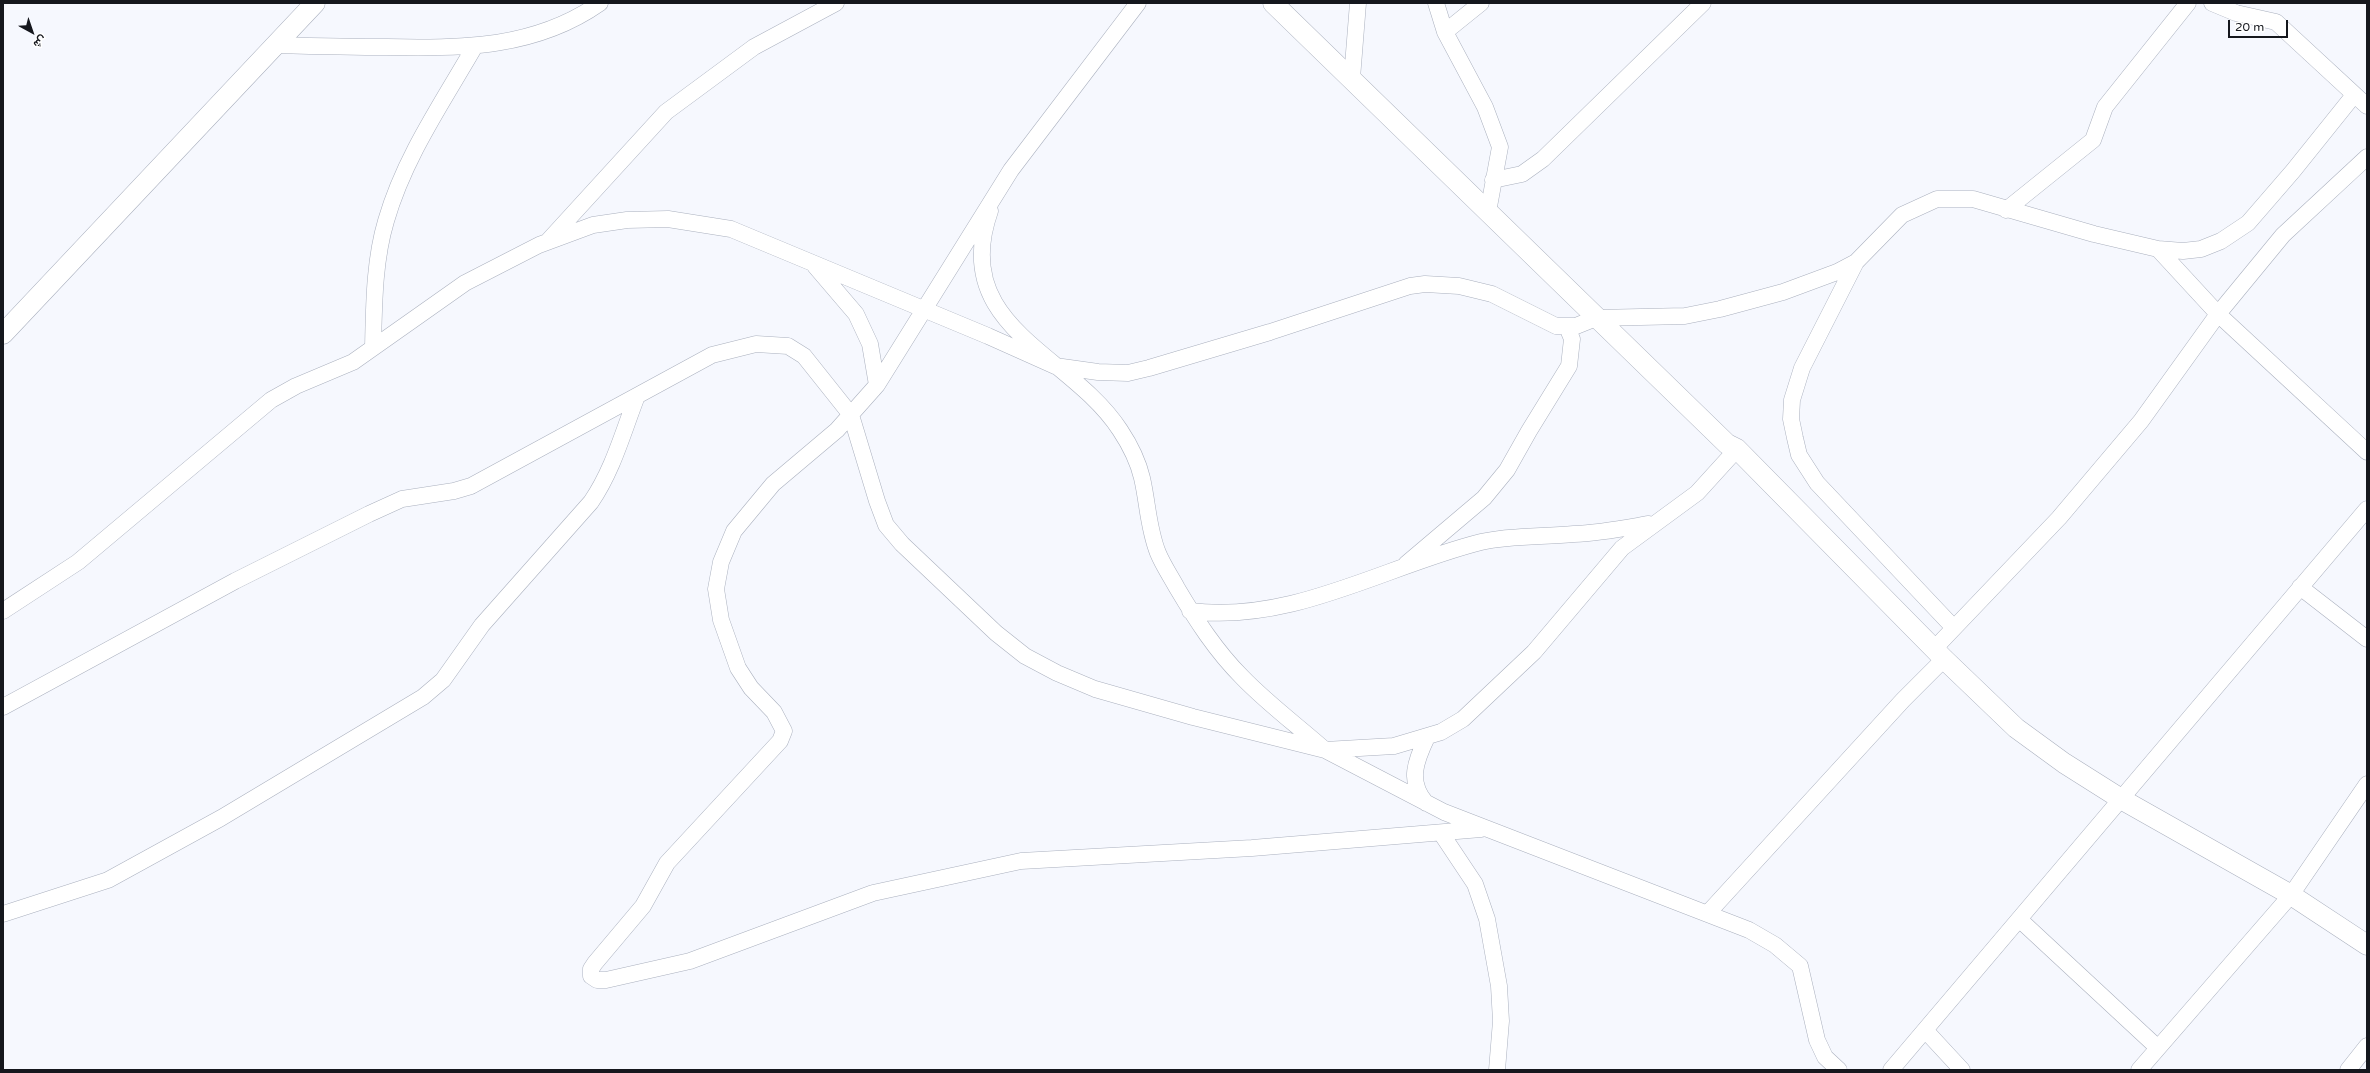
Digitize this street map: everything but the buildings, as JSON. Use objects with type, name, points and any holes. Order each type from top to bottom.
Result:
[{"type":"street","points":[[3,334],[315,3]]},
{"type":"street","points":[[275,45],[446,49],[475,46],[537,35],[572,20],[600,3]]},
{"type":"street","points":[[547,242],[666,112],[681,99],[754,47],[836,3]]},
{"type":"street","points":[[1138,3],[996,192],[923,308],[877,385],[832,435],[773,484],[734,531],[721,562],[716,589],[721,620],[738,668],[751,688],[780,722],[784,731],[780,741],[667,863],[643,906],[595,963],[591,970],[591,976],[597,980],[606,980],[690,961],[872,893],[1021,861],[1252,848],[1487,829]]},
{"type":"street","points":[[1273,3],[1352,78],[1596,318],[1727,444],[1737,449],[1939,654],[2016,728],[2064,763],[2121,799],[2291,895],[2367,945]]},
{"type":"street","points":[[1352,78],[1358,3]]},
{"type":"street","points":[[1436,3],[1445,32],[1486,107],[1498,139],[1500,154],[1493,180],[1488,212]]},
{"type":"street","points":[[1445,32],[1481,3]]},
{"type":"street","points":[[1493,180],[1522,174],[1543,159],[1704,3]]},
{"type":"street","points":[[2006,210],[2093,140],[2105,107],[2188,3]]},
{"type":"street","points":[[2212,3],[2236,13],[2276,22],[2367,106]]},
{"type":"street","points":[[373,348],[374,301],[385,223],[398,184],[417,146],[475,46]]},
{"type":"street","points":[[1954,628],[1818,483],[1800,455],[1795,438],[1791,418],[1792,400],[1802,368],[1856,262],[1902,215],[1938,199],[1973,199],[2006,210],[2094,234],[2158,249],[2183,251],[2201,249],[2221,241],[2248,223],[2293,171],[2354,95]]},
{"type":"street","points":[[1708,913],[1903,700],[1939,654],[1954,628],[2059,518],[2141,421],[2218,314],[2283,235],[2367,156]]},
{"type":"street","points":[[996,192],[986,220],[982,241],[986,283],[1001,315],[1032,346],[1102,407],[1119,428],[1133,452],[1142,478],[1152,535],[1159,555],[1190,610],[1215,646],[1243,679],[1325,750],[1444,812],[1708,913],[1749,930],[1775,944],[1800,966],[1817,1040],[1825,1057],[1839,1070]]},
{"type":"street","points":[[3,611],[78,562],[271,400],[296,386],[353,362],[466,283],[547,242],[593,225],[628,220],[668,219],[731,229],[923,308],[1055,366],[1113,373],[1149,368],[1270,332],[1410,286],[1425,284],[1459,286],[1477,289],[1492,294],[1556,326],[1567,328],[1596,318],[1685,316],[1720,309],[1783,292],[1837,272],[1856,262]]},
{"type":"street","points":[[2158,249],[2218,314],[2367,452]]},
{"type":"street","points":[[812,262],[842,295],[856,314],[870,344],[877,385]]},
{"type":"street","points":[[1399,570],[1484,498],[1508,470],[1529,430],[1559,386],[1569,366],[1572,340],[1567,328]]},
{"type":"street","points":[[3,707],[235,581],[369,514],[402,499],[454,491],[470,486],[712,355],[756,344],[788,346],[804,356],[851,415],[863,462],[886,525],[902,544],[996,633],[1025,656],[1056,673],[1095,689],[1192,717],[1325,750],[1394,746],[1427,737],[1463,719],[1481,704],[1534,652],[1622,548],[1697,493],[1737,449]]},
{"type":"street","points":[[3,914],[108,880],[227,814],[423,697],[443,680],[482,625],[595,496],[610,467],[637,396]]},
{"type":"street","points":[[1891,1070],[2367,509]]},
{"type":"street","points":[[1190,610],[1231,614],[1272,609],[1484,542],[1577,534],[1653,524]]},
{"type":"street","points":[[2300,587],[2367,639]]},
{"type":"street","points":[[1426,803],[1418,791],[1414,773],[1416,762],[1427,737]]},
{"type":"street","points":[[2139,1070],[2291,895],[2367,784]]},
{"type":"street","points":[[1441,833],[1474,884],[1486,919],[1499,986],[1501,1021],[1497,1070]]},
{"type":"street","points":[[2019,919],[2158,1048]]},
{"type":"street","points":[[1926,1030],[1962,1070]]},
{"type":"street","points":[[2348,1070],[2367,1046]]}]
